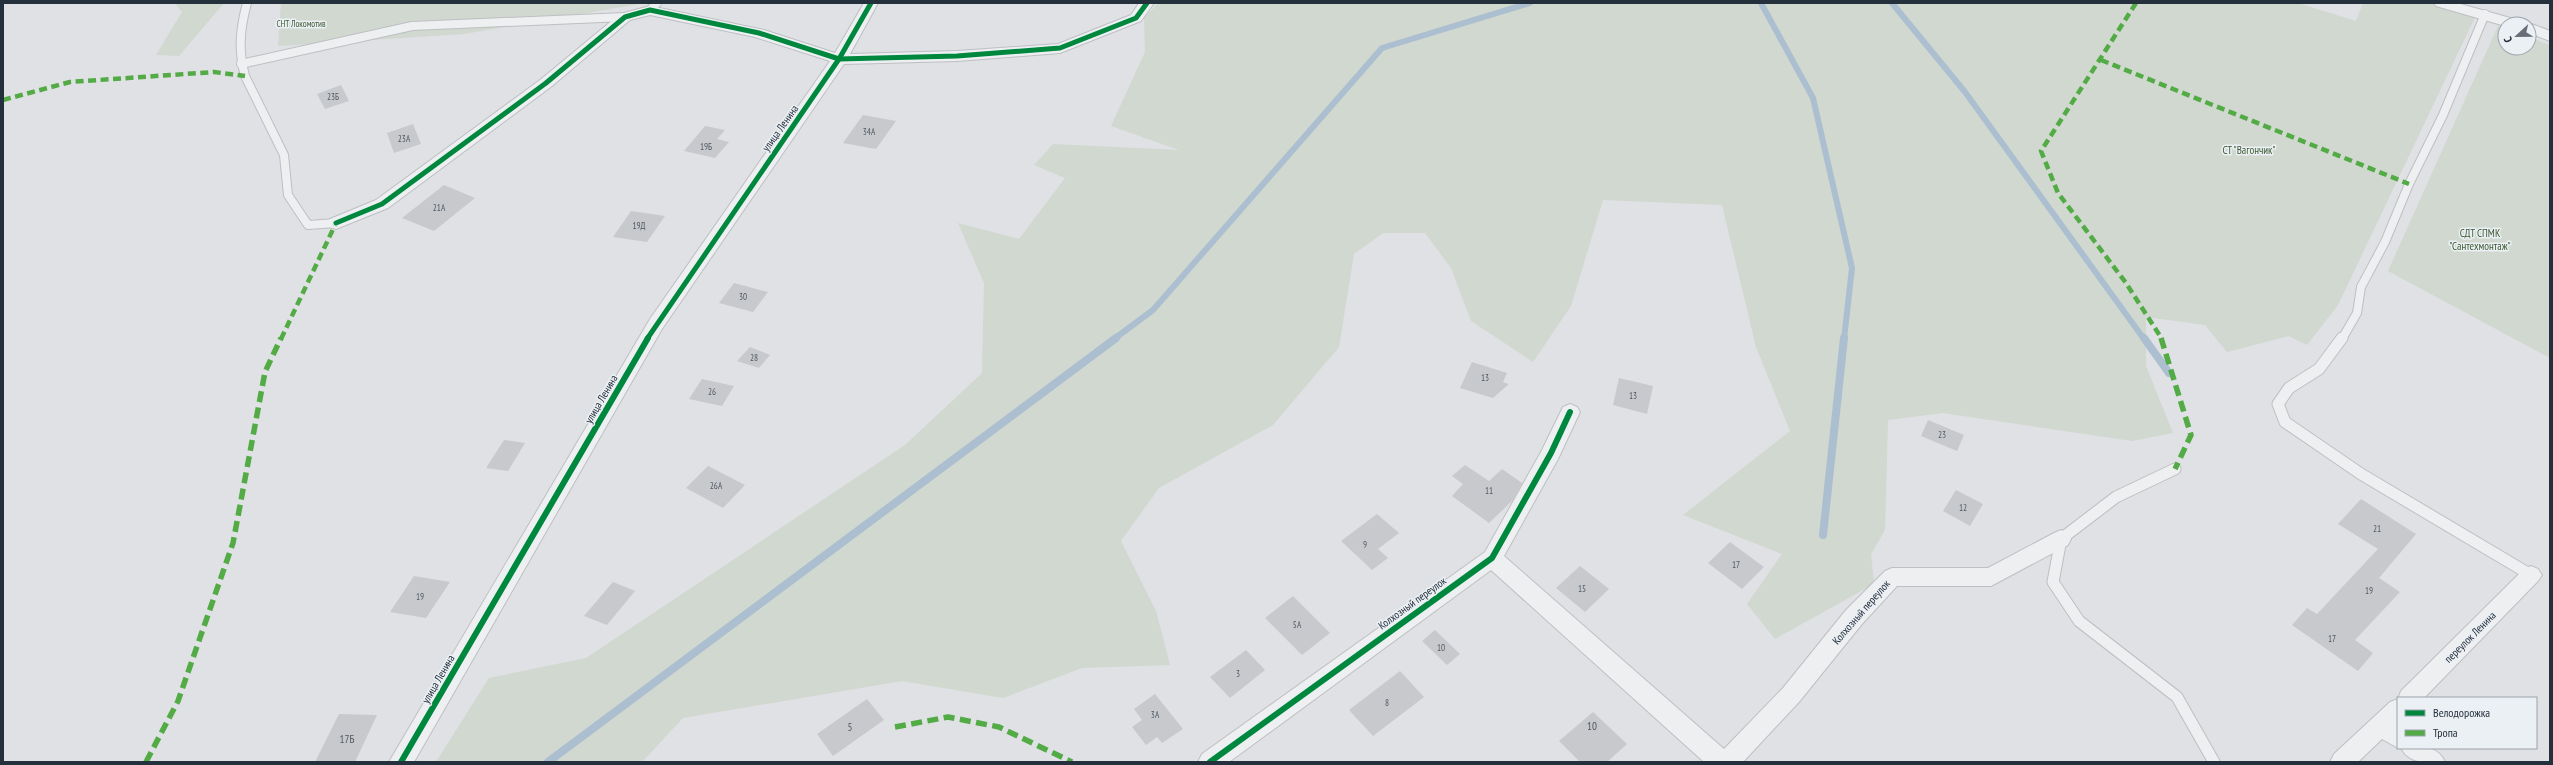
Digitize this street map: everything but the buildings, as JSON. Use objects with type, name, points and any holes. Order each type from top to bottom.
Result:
[{"type":"street","name":"улица Ленина","points":[[401,762],[656,324],[839,59],[871,3]]},
{"type":"street","points":[[336,224],[382,204],[546,83],[625,17],[654,7],[759,33],[839,59],[957,56],[1060,48],[1136,18],[1147,3]]},
{"type":"street","points":[[2441,3],[2497,18]]},
{"type":"street","points":[[2537,31],[2550,36]]},
{"type":"street","name":"Колхозный переулок","points":[[1210,762],[1492,558],[1551,453],[1570,412]]},
{"type":"street","name":"Колхозный переулок","points":[[1727,762],[1791,695],[1854,617],[1892,577],[1991,577],[2061,539]]},
{"type":"street","points":[[1492,558],[1721,762]]},
{"type":"street","name":"переулок Ленина","points":[[2410,697],[2531,575]]},
{"type":"street","points":[[2342,762],[2390,731],[2397,712]]},
{"type":"street","points":[[2414,749],[2433,762]]},
{"type":"lane","points":[[246,3],[238,39],[241,64],[245,76],[284,155],[288,195],[308,225],[336,224]]},
{"type":"lane","points":[[2485,14],[2444,116],[2409,184],[2386,242],[2361,287],[2358,313],[2338,345],[2319,369],[2289,388],[2278,404],[2285,422],[2361,474],[2531,575]]},
{"type":"lane","points":[[241,64],[412,26],[625,17]]},
{"type":"lane","points":[[2175,469],[2116,497],[2061,539],[2053,582],[2079,620],[2177,696],[2214,762]]},
{"type":"green space","points":[[175,3],[224,3],[179,56],[156,55],[182,12]]},
{"type":"green space","name":"СНТ Локомотив","points":[[281,3],[645,3],[464,34],[278,46]]},
{"type":"green space","name":"СТ \"Вагончик\"","points":[[1158,3],[2298,3],[2356,21],[2363,3],[2435,3],[2477,13],[2338,305],[2307,345],[2289,336],[2227,352],[2205,325],[2146,317],[2146,366],[2173,433],[2132,441],[1943,413],[1888,420],[1885,530],[1871,554],[1874,584],[1775,639],[1747,604],[1782,554],[1683,515],[1790,431],[1756,347],[1722,205],[1603,200],[1571,306],[1533,362],[1471,321],[1451,268],[1425,233],[1383,233],[1354,254],[1339,347],[1273,425],[1159,488],[1121,541],[1156,611],[1170,665],[1082,668],[1003,698],[902,681],[683,718],[642,762],[436,762],[489,678],[586,658],[905,445],[982,373],[984,283],[958,223],[1019,239],[1065,178],[1034,165],[1053,144],[1179,150],[1111,126],[1145,52],[1144,18]]},
{"type":"green space","name":"СДТ СПМК \"Сантехмонтаж\"","points":[[2497,28],[2497,56],[2537,56],[2537,40],[2550,45],[2550,358],[2388,271]]},
{"type":"waterway","points":[[1114,339],[1153,310],[1382,48],[1530,3]]},
{"type":"waterway","points":[[1761,3],[1813,98],[1852,268],[1844,339]]},
{"type":"waterway","points":[[1892,3],[1965,92],[2144,339]]},
{"type":"waterway","points":[[548,762],[1116,338]]},
{"type":"waterway","points":[[1823,535],[1844,338]]},
{"type":"waterway","points":[[2144,338],[2169,373]]},
{"type":"marked path","points":[[2136,3],[2041,151],[2058,193],[2126,283],[2163,341],[2191,435],[2175,469]]},
{"type":"marked path","points":[[2101,60],[2409,184]]},
{"type":"marked path","points":[[3,100],[70,82],[214,72],[245,76]]},
{"type":"marked path","points":[[146,762],[178,701],[233,543],[265,372],[336,223]]},
{"type":"marked path","points":[[895,727],[948,717],[999,727],[1072,762]]},
{"type":"cycle path","points":[[401,762],[656,324],[839,59],[871,3]]},
{"type":"cycle path","points":[[336,223],[382,204],[546,83],[625,17],[650,10],[759,33],[839,59],[957,56],[1060,48],[1136,18],[1147,3]]},
{"type":"cycle path","points":[[1210,762],[1492,558],[1551,453],[1570,412]]}]
